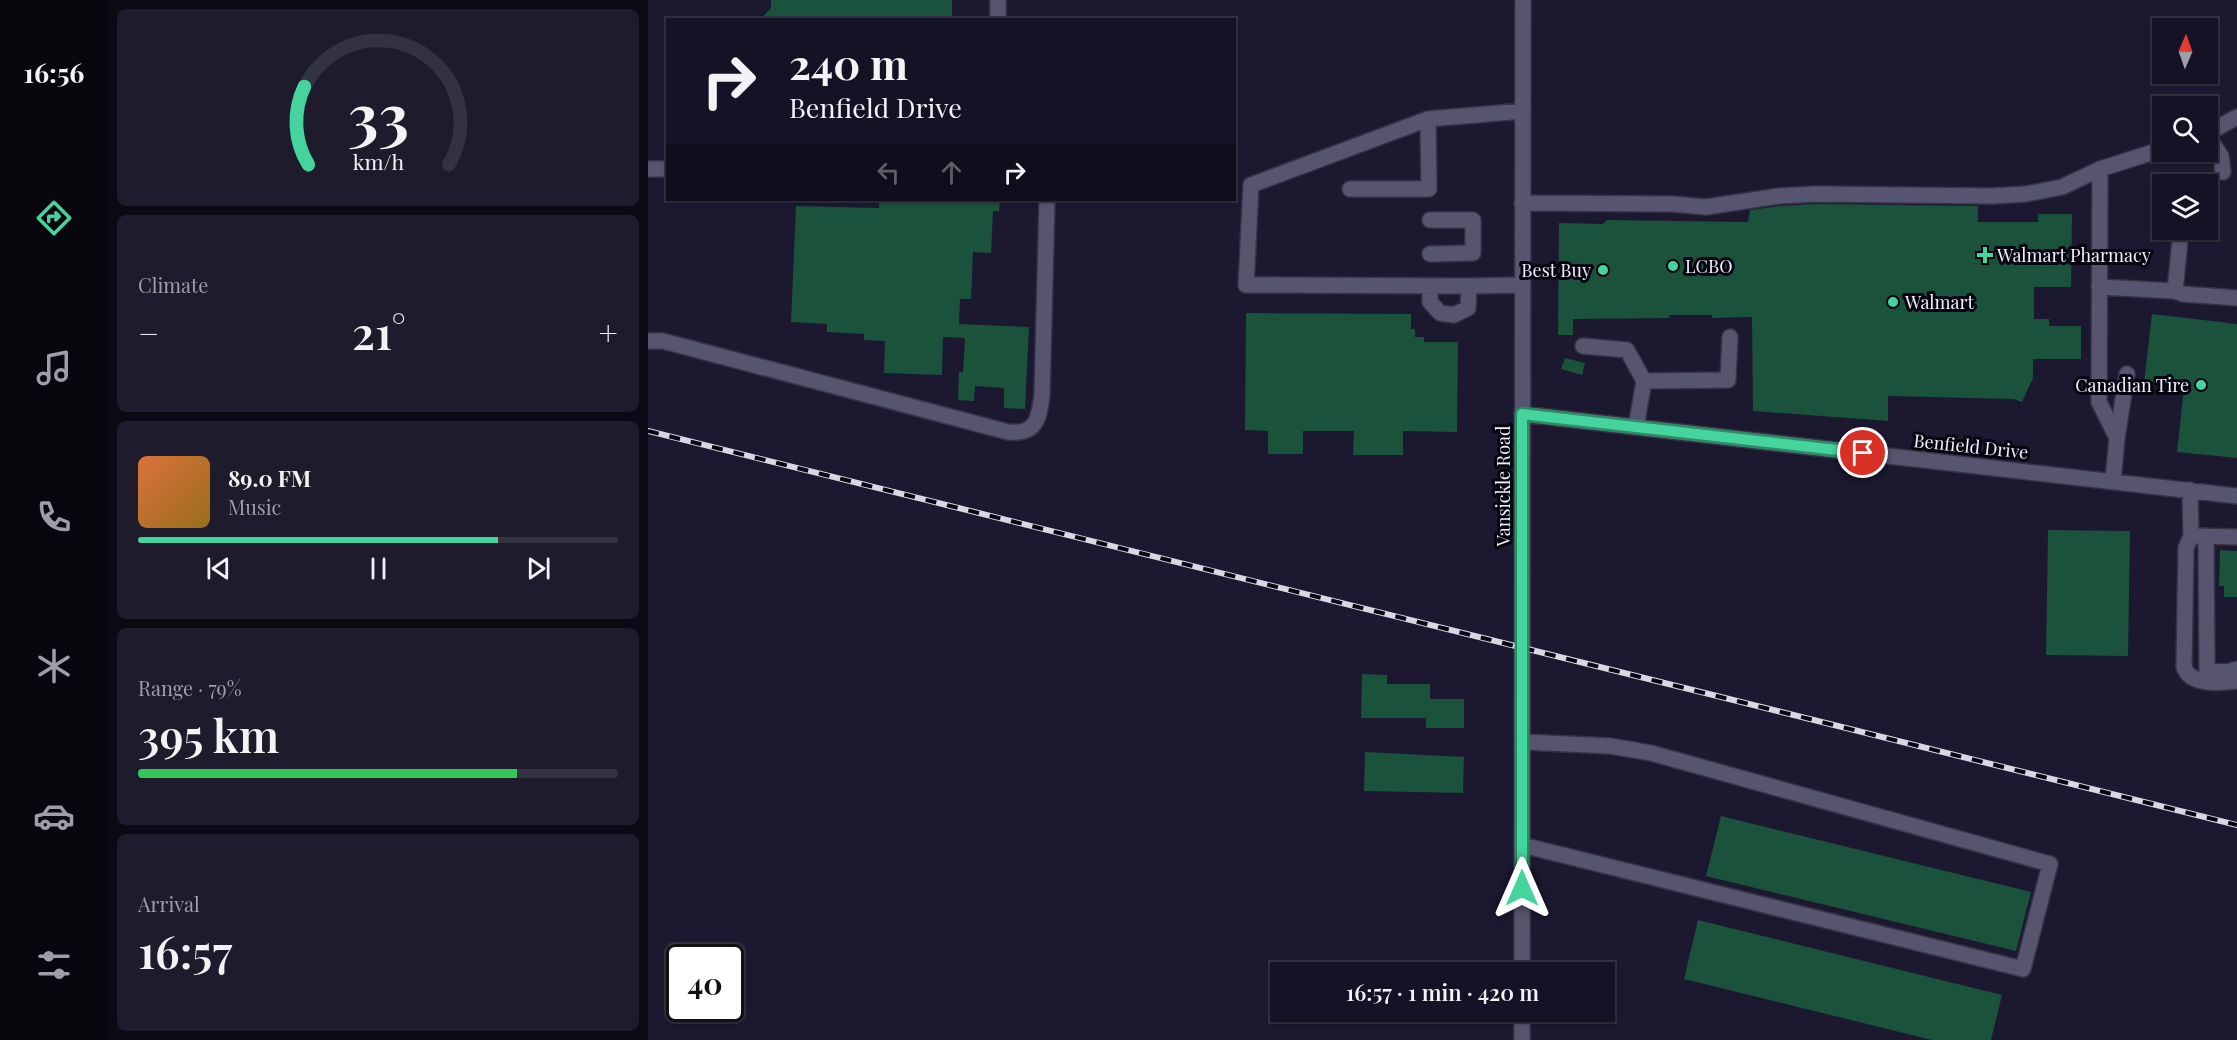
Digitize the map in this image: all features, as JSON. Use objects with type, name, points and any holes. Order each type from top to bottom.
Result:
[{"type":"street","points":[[998,0],[998,18]]},
{"type":"street","name":"Vansickle Road","points":[[1522,962],[1523,0]]},
{"type":"street","points":[[1521,285],[1246,285],[1251,185],[1428,119],[1523,111]]},
{"type":"street","points":[[2218,129],[2237,117]]},
{"type":"street","points":[[1350,189],[1429,189],[1428,119]]},
{"type":"street","points":[[2218,133],[2237,129]]},
{"type":"street","points":[[2218,151],[2223,172]]},
{"type":"street","points":[[1522,203],[1672,204],[1706,207],[1779,196],[1816,194],[1992,196],[2026,194],[2062,187],[2100,169],[2152,152]]},
{"type":"street","points":[[648,168],[666,169]]},
{"type":"street","points":[[2100,169],[2098,402],[2117,438]]},
{"type":"street","points":[[648,341],[663,341],[1008,432],[1023,432],[1038,420],[1042,395],[1047,201]]},
{"type":"street","points":[[1430,220],[1473,220],[1473,253],[1430,254]]},
{"type":"street","points":[[2175,291],[2180,240]]},
{"type":"street","points":[[1430,286],[1430,302],[1440,313],[1454,315],[1468,308],[1469,286]]},
{"type":"street","points":[[2099,287],[2175,291],[2183,294],[2237,298]]},
{"type":"street","points":[[1644,381],[1728,380],[1730,337]]},
{"type":"street","points":[[1583,346],[1627,350],[1644,381],[1636,427]]},
{"type":"street","points":[[2113,482],[2127,374]]},
{"type":"street","name":"Benfield Drive","points":[[1522,414],[2237,496]]},
{"type":"street","points":[[2190,490],[2199,536],[2207,672],[2228,672],[2237,669]]},
{"type":"street","points":[[2237,537],[2199,536],[2186,548],[2184,667],[2186,675],[2192,679],[2205,682],[2237,681]]},
{"type":"street","points":[[1522,742],[1610,746],[1651,753],[2050,864],[2023,969],[1522,845]]},
{"type":"street","points":[[1522,1022],[1522,1040]]},
{"type":"building","points":[[771,0],[952,0],[952,18],[762,18],[771,8]]},
{"type":"building","points":[[879,201],[1000,201],[999,211],[993,211],[991,253],[973,252],[971,299],[960,299],[959,324],[1029,327],[1025,409],[1004,408],[1004,388],[975,386],[974,401],[958,400],[959,372],[963,372],[965,338],[943,337],[942,375],[884,373],[885,341],[864,340],[864,334],[827,332],[827,324],[791,322],[796,206],[879,208]]},
{"type":"building","name":"Walmart","points":[[1816,204],[1978,206],[1978,222],[2038,222],[2038,214],[2072,214],[2071,287],[2034,287],[2034,319],[2049,319],[2049,326],[2081,326],[2081,359],[2033,359],[2033,378],[2022,402],[2014,399],[1888,396],[1888,421],[1753,411],[1752,317],[1712,318],[1712,315],[1669,315],[1669,318],[1573,319],[1573,335],[1558,335],[1559,223],[1603,224],[1607,220],[1748,222],[1750,210]]},
{"type":"building","points":[[1246,313],[1411,314],[1411,329],[1415,329],[1415,337],[1424,337],[1424,342],[1458,342],[1457,432],[1403,431],[1403,455],[1353,455],[1354,431],[1303,431],[1303,454],[1268,454],[1268,431],[1245,430]]},
{"type":"building","name":"Canadian Tire","points":[[2152,314],[2237,324],[2237,458],[2177,452],[2184,388],[2144,383]]},
{"type":"building","points":[[1565,358],[1585,363],[1582,375],[1561,369]]},
{"type":"building","points":[[2048,530],[2130,531],[2128,656],[2046,655]]},
{"type":"building","points":[[2220,550],[2237,551],[2237,597],[2224,597],[2224,586],[2219,586]]},
{"type":"building","points":[[1362,674],[1387,675],[1387,684],[1430,684],[1430,699],[1464,699],[1464,728],[1426,728],[1426,718],[1361,718]]},
{"type":"building","points":[[1365,752],[1464,757],[1463,793],[1364,791]]},
{"type":"building","points":[[1721,816],[2031,892],[2016,951],[1706,876]]},
{"type":"building","points":[[1698,920],[2002,995],[1991,1040],[1932,1040],[1684,979]]},
{"type":"railway","points":[[648,431],[2237,825]]},
{"type":"place","name":"Walmart Pharmacy","points":[[1985,255]]},
{"type":"place","name":"LCBO","points":[[1673,266]]},
{"type":"place","name":"Best Buy","points":[[1603,270]]},
{"type":"place","name":"Walmart","points":[[1893,302]]},
{"type":"place","name":"Canadian Tire","points":[[2201,385]]},
{"type":"route","points":[[1522,888],[1524,649],[1522,414],[1863,453]]}]
